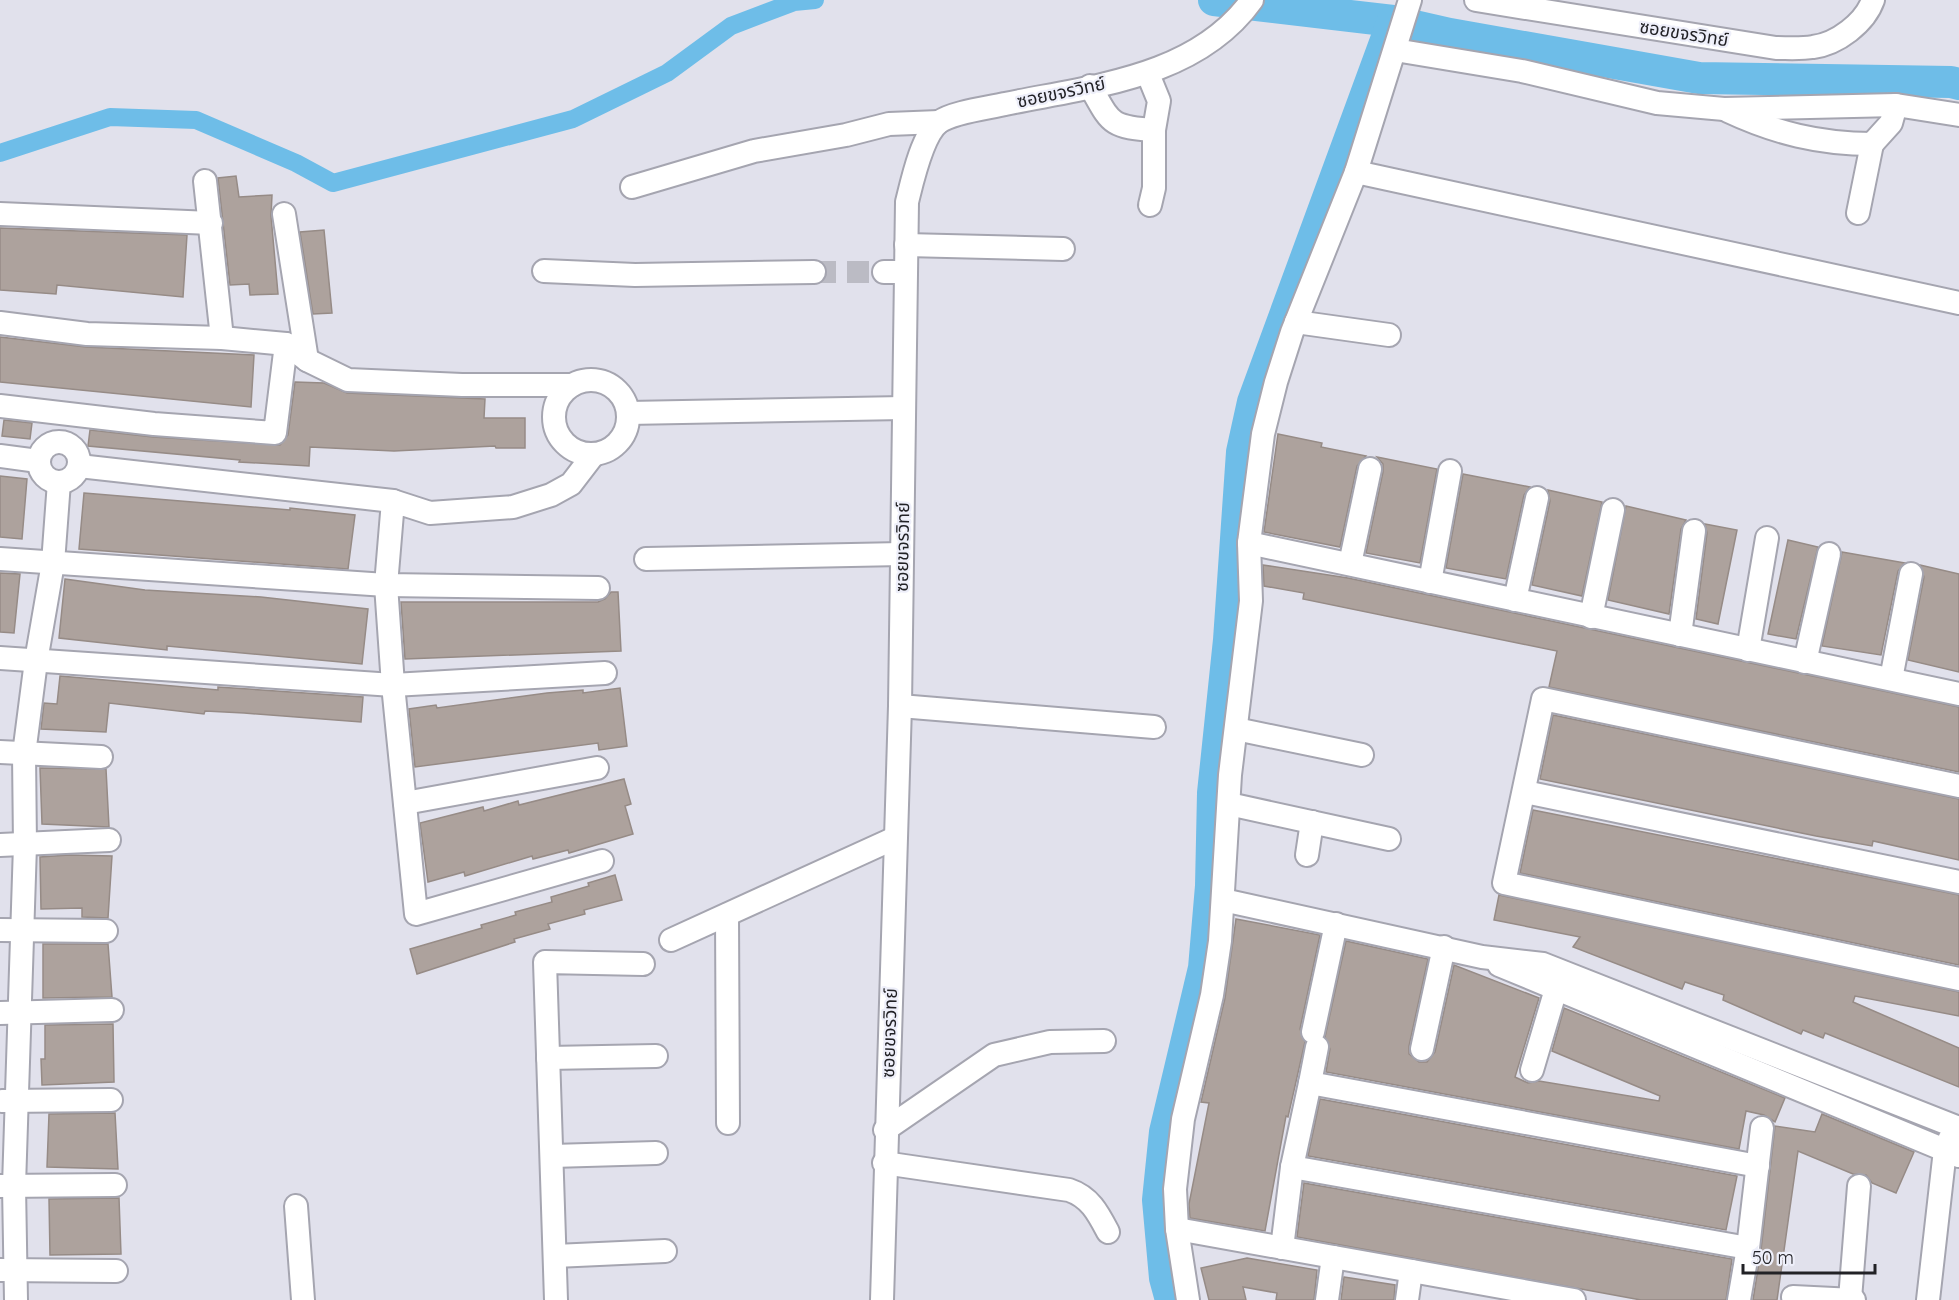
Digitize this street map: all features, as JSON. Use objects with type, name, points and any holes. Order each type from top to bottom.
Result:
[{"type":"street","name":"ซอยขจรวิทย์","points":[[882,1300],[885,1130],[900,706],[904,408],[895,272],[906,245],[910,192],[921,151],[939,122],[968,112],[1148,74],[1180,60],[1239,18],[1252,0]]},
{"type":"street","name":"ซอยขจรวิทย์","points":[[1476,0],[1776,48],[1815,47],[1848,33],[1870,9],[1873,0]]},
{"type":"street","points":[[1188,1300],[1177,1229],[1175,1189],[1184,1119],[1212,995],[1223,900],[1236,729],[1251,601],[1249,543],[1263,434],[1276,382],[1296,322],[1356,172],[1409,3]]},
{"type":"street","points":[[1395,50],[1522,70],[1658,103],[1724,109],[1896,105],[1959,115]]},
{"type":"street","points":[[1148,74],[1159,101],[1154,130],[1154,188],[1150,205]]},
{"type":"street","points":[[1090,86],[1110,122],[1119,126],[1154,130]]},
{"type":"street","points":[[1858,213],[1872,144],[1891,123],[1896,105]]},
{"type":"street","points":[[1724,109],[1765,129],[1840,144],[1872,144]]},
{"type":"street","points":[[632,187],[754,151],[836,138],[889,124],[939,122]]},
{"type":"street","points":[[1356,172],[1959,303]]},
{"type":"street","points":[[205,181],[222,338]]},
{"type":"street","points":[[0,214],[211,223]]},
{"type":"street","points":[[284,214],[307,360]]},
{"type":"street","points":[[906,245],[1064,249]]},
{"type":"street","points":[[544,271],[635,275],[814,272]]},
{"type":"street","points":[[1296,322],[1389,335]]},
{"type":"street","points":[[0,323],[87,334],[222,338],[285,344],[307,360],[348,380],[462,385],[572,385]]},
{"type":"street","points":[[0,406],[154,424],[275,433],[285,344]]},
{"type":"street","points":[[584,380],[609,384],[619,392],[628,413],[623,436],[616,446],[594,454],[571,449],[555,429],[553,416],[556,404],[561,393],[572,385],[584,380]]},
{"type":"street","points":[[628,413],[904,408]]},
{"type":"street","points":[[62,441],[73,447],[77,453],[79,466],[72,478],[59,482],[46,478],[38,460],[43,448],[48,444],[62,441]]},
{"type":"street","points":[[79,466],[393,501],[430,513],[483,510],[523,504],[551,495],[571,484],[594,454]]},
{"type":"street","points":[[0,456],[38,460]]},
{"type":"street","points":[[1350,564],[1370,469]]},
{"type":"street","points":[[1431,582],[1450,471]]},
{"type":"street","points":[[16,1300],[9,1270],[7,1186],[11,930],[25,845],[24,754],[36,661],[53,563],[59,482]]},
{"type":"street","points":[[1515,600],[1537,498]]},
{"type":"street","points":[[393,501],[386,585],[393,685],[416,914],[602,861]]},
{"type":"street","points":[[1591,617],[1613,510]]},
{"type":"street","points":[[1680,635],[1694,531]]},
{"type":"street","points":[[1748,650],[1767,538]]},
{"type":"street","points":[[1249,543],[1959,694]]},
{"type":"street","points":[[646,559],[902,554]]},
{"type":"street","points":[[1805,662],[1829,554]]},
{"type":"street","points":[[0,559],[386,585],[598,588]]},
{"type":"street","points":[[1891,679],[1911,574]]},
{"type":"street","points":[[0,658],[393,685],[605,674]]},
{"type":"street","points":[[1959,786],[1543,699],[1504,883],[1959,979]]},
{"type":"street","points":[[900,706],[1154,727]]},
{"type":"street","points":[[1236,729],[1362,754]]},
{"type":"street","points":[[0,752],[101,757]]},
{"type":"street","points":[[405,803],[597,768]]},
{"type":"street","points":[[1525,792],[1959,882]]},
{"type":"street","points":[[1229,804],[1389,839]]},
{"type":"street","points":[[1307,855],[1312,822]]},
{"type":"street","points":[[672,940],[895,838]]},
{"type":"street","points":[[0,845],[109,840]]},
{"type":"street","points":[[1223,900],[1482,957],[1543,964],[1957,1128],[1928,1300]]},
{"type":"street","points":[[727,915],[728,1123]]},
{"type":"street","points":[[1282,1248],[1292,1167],[1310,1083],[1315,1040],[1336,924]]},
{"type":"street","points":[[11,930],[105,931]]},
{"type":"street","points":[[1422,1049],[1444,947]]},
{"type":"street","points":[[1482,957],[1556,990],[1952,1153]]},
{"type":"street","points":[[556,1300],[545,962],[644,964]]},
{"type":"street","points":[[1532,1070],[1556,990]]},
{"type":"street","points":[[9,1013],[112,1010]]},
{"type":"street","points":[[885,1130],[994,1055],[1050,1042],[1104,1041]]},
{"type":"street","points":[[548,1058],[656,1056]]},
{"type":"street","points":[[1310,1083],[1758,1166]]},
{"type":"street","points":[[8,1101],[111,1100]]},
{"type":"street","points":[[1739,1300],[1748,1248],[1762,1128]]},
{"type":"street","points":[[552,1156],[656,1153]]},
{"type":"street","points":[[884,1163],[1069,1190],[1089,1201],[1108,1232]]},
{"type":"street","points":[[1292,1167],[1748,1248]]},
{"type":"street","points":[[7,1186],[115,1185]]},
{"type":"street","points":[[1793,1297],[1852,1300],[1859,1186]]},
{"type":"street","points":[[296,1206],[303,1300]]},
{"type":"street","points":[[1177,1229],[1411,1271],[1504,1294],[1574,1300]]},
{"type":"street","points":[[555,1256],[665,1251]]},
{"type":"street","points":[[1326,1300],[1333,1257]]},
{"type":"street","points":[[9,1270],[116,1271]]},
{"type":"street","points":[[1407,1300],[1411,1271]]},
{"type":"building","points":[[236,176],[239,197],[272,195],[271,216],[278,294],[250,295],[249,284],[230,285],[218,178]]},
{"type":"building","points":[[0,228],[187,235],[183,297],[57,285],[56,294],[0,290]]},
{"type":"building","points":[[324,230],[332,313],[313,314],[300,232]]},
{"type":"building","points":[[0,337],[86,347],[254,355],[251,407],[0,382]]},
{"type":"building","points":[[295,382],[324,383],[347,393],[485,399],[484,418],[525,418],[525,448],[496,448],[495,446],[394,451],[310,447],[309,466],[239,462],[240,460],[88,446],[90,430],[153,437],[280,445],[288,435]]},
{"type":"building","points":[[4,420],[32,423],[30,439],[2,436]]},
{"type":"building","points":[[1278,434],[1322,443],[1321,447],[1366,456],[1357,466],[1340,547],[1264,532]]},
{"type":"building","points":[[1377,457],[1437,469],[1420,563],[1366,553],[1383,472],[1383,464]]},
{"type":"building","points":[[1463,474],[1530,487],[1524,495],[1506,579],[1446,568]]},
{"type":"building","points":[[0,476],[27,479],[22,539],[0,537]]},
{"type":"building","points":[[1548,490],[1602,502],[1582,596],[1532,585],[1550,501]]},
{"type":"building","points":[[84,493],[355,515],[348,569],[79,549]]},
{"type":"building","points":[[1626,506],[1686,520],[1681,529],[1669,614],[1608,600]]},
{"type":"building","points":[[1705,524],[1737,530],[1718,624],[1696,619],[1707,533]]},
{"type":"building","points":[[1788,540],[1818,547],[1796,639],[1768,634]]},
{"type":"building","points":[[1842,552],[1905,563],[1898,571],[1881,655],[1822,646]]},
{"type":"building","points":[[1263,565],[1348,578],[1959,707],[1959,772],[1549,687],[1557,651],[1303,599],[1304,593],[1264,586]]},
{"type":"building","points":[[1920,565],[1959,574],[1959,672],[1908,660],[1924,577]]},
{"type":"building","points":[[0,573],[20,574],[14,633],[0,632]]},
{"type":"building","points":[[65,579],[145,590],[261,597],[368,609],[362,664],[167,646],[167,650],[59,638]]},
{"type":"building","points":[[611,592],[618,592],[621,651],[405,659],[401,602],[598,602],[605,599]]},
{"type":"building","points":[[60,676],[218,690],[218,687],[363,697],[361,722],[205,711],[204,714],[109,703],[106,732],[41,729],[44,703],[57,704]]},
{"type":"building","points":[[620,688],[627,746],[599,750],[598,743],[415,767],[409,709],[436,705],[437,708],[547,693],[583,690],[583,693]]},
{"type":"building","points":[[1553,715],[1959,799],[1959,860],[1873,841],[1872,846],[1816,836],[1540,779]]},
{"type":"building","points":[[40,768],[106,769],[109,827],[42,824]]},
{"type":"building","points":[[624,779],[631,804],[625,806],[633,834],[569,853],[568,850],[533,859],[532,856],[465,876],[464,872],[428,882],[420,823],[483,807],[484,811],[518,801],[519,805]]},
{"type":"building","points":[[1533,810],[1959,895],[1959,965],[1520,873]]},
{"type":"building","points":[[112,856],[108,918],[82,917],[82,908],[41,909],[40,857]]},
{"type":"building","points":[[615,875],[622,900],[584,910],[585,914],[548,924],[550,929],[514,939],[515,942],[417,974],[410,949],[482,928],[481,925],[516,915],[515,912],[552,902],[551,897],[589,886],[588,883]]},
{"type":"building","points":[[1499,895],[1959,992],[1959,1016],[1855,996],[1853,1002],[1959,1048],[1959,1087],[1825,1033],[1823,1038],[1803,1030],[1801,1034],[1723,1000],[1724,995],[1685,982],[1682,989],[1573,947],[1580,937],[1494,920]]},
{"type":"building","points":[[1236,919],[1320,935],[1300,1029],[1305,1042],[1288,1117],[1286,1116],[1265,1231],[1190,1218],[1189,1204],[1209,1103],[1201,1102],[1225,998]]},
{"type":"building","points":[[1346,941],[1428,959],[1409,1046],[1409,1054],[1419,1062],[1427,1062],[1435,1052],[1454,965],[1539,998],[1515,1077],[1528,1083],[1539,1081],[1659,1101],[1660,1096],[1552,1051],[1564,1008],[1785,1098],[1775,1122],[1764,1115],[1746,1111],[1739,1149],[1326,1072],[1330,1049],[1325,1037]]},
{"type":"building","points":[[43,944],[108,944],[112,997],[43,998]]},
{"type":"building","points":[[113,1024],[114,1082],[42,1085],[41,1059],[45,1059],[45,1025]]},
{"type":"building","points":[[1320,1099],[1737,1176],[1726,1230],[1308,1156]]},
{"type":"building","points":[[115,1113],[118,1169],[47,1167],[49,1114]]},
{"type":"building","points":[[1822,1114],[1914,1152],[1896,1193],[1872,1183],[1866,1175],[1853,1174],[1798,1151],[1777,1300],[1753,1300],[1775,1126],[1815,1132]]},
{"type":"building","points":[[1304,1183],[1732,1259],[1726,1300],[1641,1300],[1297,1237]]},
{"type":"building","points":[[119,1198],[121,1254],[50,1255],[49,1199]]},
{"type":"building","points":[[1247,1258],[1317,1270],[1314,1300],[1276,1300],[1277,1293],[1243,1287],[1246,1300],[1209,1300],[1201,1268]]},
{"type":"building","points":[[1344,1277],[1395,1285],[1394,1300],[1341,1300]]},
{"type":"waterway","points":[[0,153],[110,117],[196,120],[296,163],[333,183],[573,119],[667,73],[731,26],[794,2],[815,0]]},
{"type":"waterway","points":[[1214,0],[1393,21],[1450,34],[1699,78],[1951,82],[1959,84]]},
{"type":"waterway","points":[[1171,1300],[1165,1278],[1158,1200],[1165,1132],[1204,968],[1211,886],[1213,793],[1229,640],[1242,452],[1253,402],[1393,21]]},
{"type":"tunnel","points":[[814,272],[884,272]]}]
